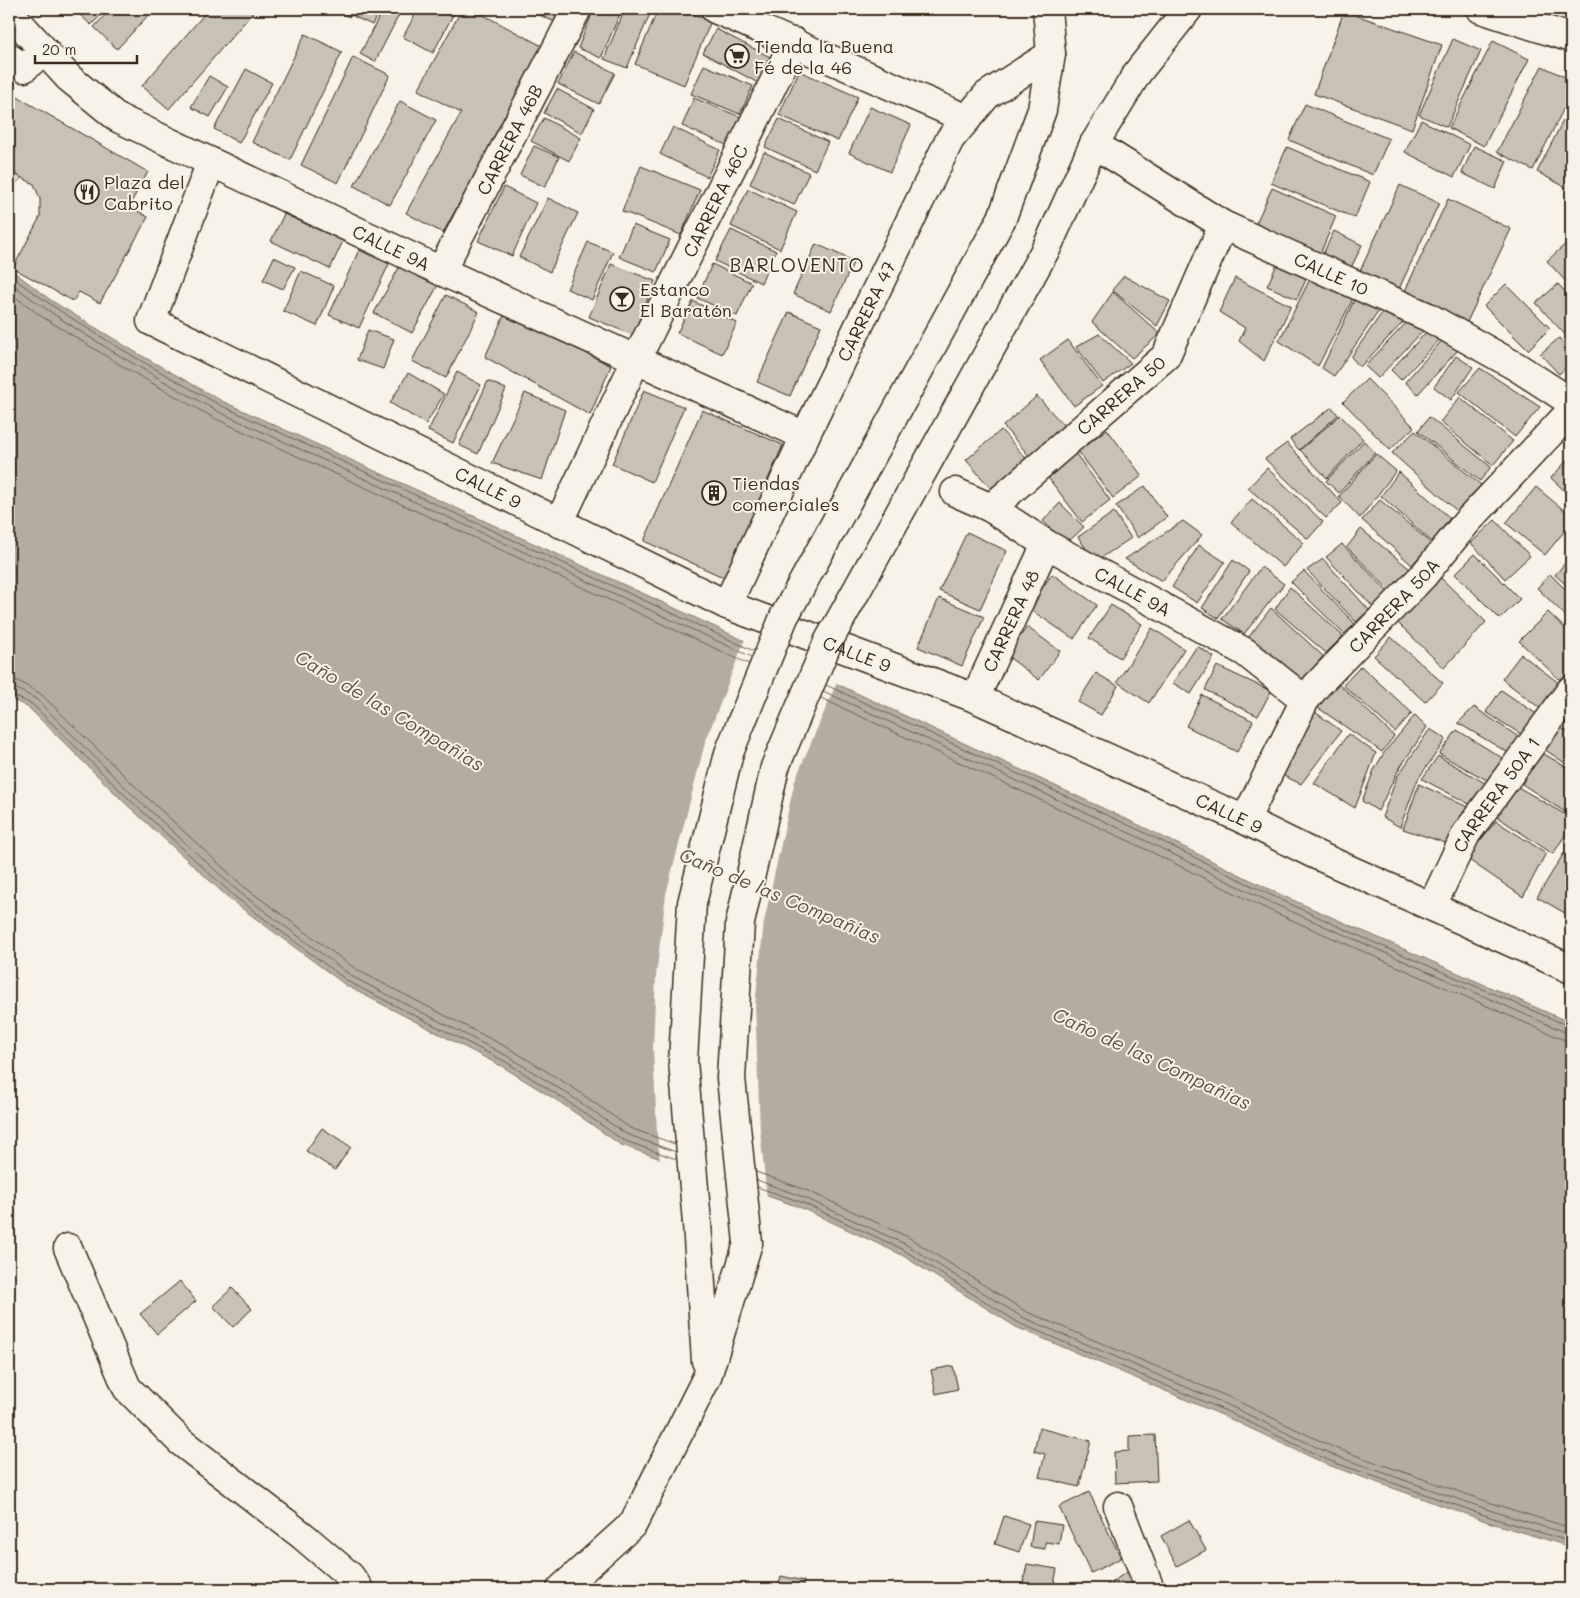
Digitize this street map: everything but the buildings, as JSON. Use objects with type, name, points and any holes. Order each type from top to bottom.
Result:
[{"type":"main road","name":"CARRERA 46B","points":[[441,271],[577,9]]},
{"type":"main road","points":[[715,9],[967,119]]},
{"type":"main road","points":[[707,1377],[697,1223],[683,1061],[692,903],[729,753],[784,617],[1002,218],[1042,110],[1051,54],[1047,9]]},
{"type":"main road","points":[[561,1589],[633,1524],[707,1377],[748,1243],[730,1078],[740,923],[775,767],[828,642],[1047,247],[1094,144],[1138,72],[1188,9]]},
{"type":"main road","points":[[1481,9],[1571,38]]},
{"type":"main road","name":"CALLE 9A","points":[[9,12],[69,78],[118,118],[441,271],[805,436]]},
{"type":"main road","name":"CARRERA 46C","points":[[559,523],[636,360],[794,42]]},
{"type":"main road","points":[[9,58],[24,68],[43,50]]},
{"type":"main road","name":"CARRERA 47","points":[[727,605],[805,436],[950,139],[987,95],[1051,54]]},
{"type":"main road","name":"CALLE 10","points":[[1094,144],[1223,225],[1428,318],[1517,367],[1571,402]]},
{"type":"main road","name":"CALLE 9","points":[[211,162],[151,321],[727,605],[975,698],[1245,820],[1312,853],[1571,969]]},
{"type":"main road","name":"CARRERA 50","points":[[991,508],[1166,356],[1223,225]]},
{"type":"main road","name":"CARRERA 50A","points":[[1245,820],[1304,700],[1423,576],[1466,523],[1571,411]]},
{"type":"main road","name":"CALLE 9A","points":[[955,492],[991,508],[1046,544],[1245,652],[1304,700]]},
{"type":"main road","name":"CARRERA 48","points":[[975,698],[1046,544]]},
{"type":"main road","name":"CARRERA 50A 1","points":[[1432,906],[1466,834],[1571,690]]},
{"type":"main road","points":[[68,1248],[127,1388],[181,1442],[303,1536],[350,1576],[359,1589]]},
{"type":"main road","points":[[1118,1506],[1150,1589]]},
{"type":"shaded area","points":[[9,171],[22,178],[9,190]]},
{"type":"water","name":"Caño de las Compañias","points":[[9,268],[52,301],[137,353],[222,401],[653,598],[1141,826],[1277,893],[1571,1023],[1571,1547],[1491,1523],[1328,1465],[1224,1416],[1016,1327],[900,1254],[799,1207],[621,1145],[561,1103],[503,1067],[347,986],[232,901],[125,803],[29,708],[9,698]]},
{"type":"pier","points":[[745,639],[837,682],[795,780],[764,922],[755,1005],[760,1130],[767,1199],[660,1161],[653,1048],[656,976],[666,894],[705,743]]},
{"type":"place","name":"Tienda la Buena Fé de la 46","points":[[737,56]]},
{"type":"place","name":"Plaza del Cabrito","points":[[87,192]]},
{"type":"place","name":"Estanco El Baratón","points":[[622,299]]},
{"type":"place","name":"Tiendas comerciales","points":[[714,493]]},
{"type":"district","name":"BARLOVENTO","points":[[797,264]]}]
